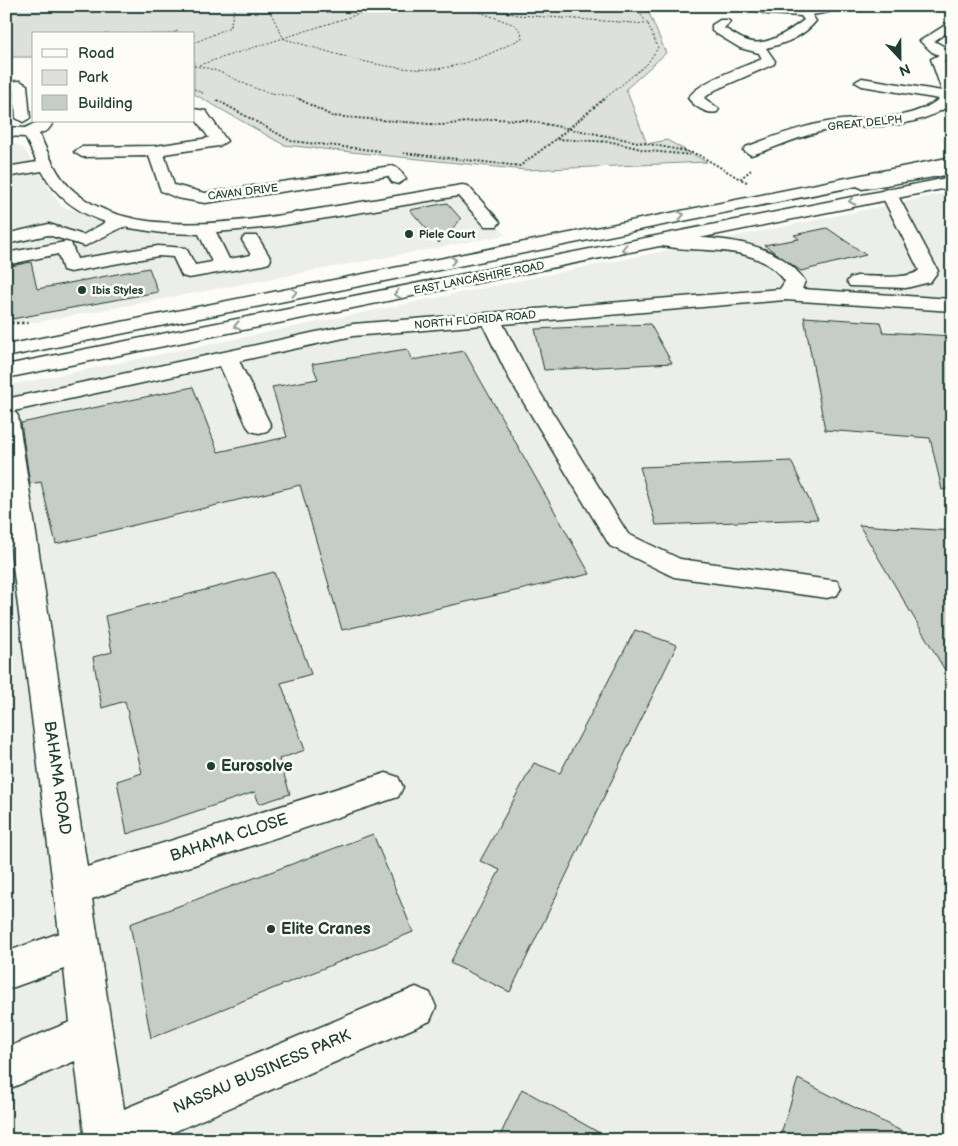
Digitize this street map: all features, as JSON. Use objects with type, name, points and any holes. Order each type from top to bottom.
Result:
[{"type":"main road","points":[[748,6],[805,12],[827,9],[834,6]]},
{"type":"main road","points":[[744,45],[766,46],[787,40],[810,22],[805,12]]},
{"type":"main road","points":[[712,109],[695,98],[710,87],[769,61],[764,51],[744,45],[716,28],[724,22]]},
{"type":"main road","points":[[952,24],[926,41],[936,49],[952,55]]},
{"type":"main road","points":[[862,82],[950,97],[949,88],[938,68],[937,59],[952,55]]},
{"type":"main road","points":[[16,80],[32,109]]},
{"type":"main road","name":"GREAT DELPH","points":[[751,150],[829,126],[890,122],[919,116],[941,106],[950,97]]},
{"type":"main road","points":[[82,152],[154,151],[218,141],[201,114],[195,113]]},
{"type":"main road","points":[[6,123],[39,122]]},
{"type":"main road","points":[[6,131],[39,122]]},
{"type":"main road","points":[[39,122],[48,165],[68,195],[98,214],[122,220],[174,228],[206,229],[236,227],[462,190],[491,222]]},
{"type":"main road","points":[[768,144],[791,153]]},
{"type":"main road","name":"CAVAN DRIVE","points":[[154,151],[168,188],[183,194],[205,198],[392,171],[398,179]]},
{"type":"main road","name":"EAST LANCASHIRE ROAD","points":[[6,351],[952,162]]},
{"type":"main road","points":[[7,172],[48,165]]},
{"type":"main road","points":[[762,199],[952,169]]},
{"type":"main road","name":"EAST LANCASHIRE ROAD","points":[[6,372],[952,182]]},
{"type":"main road","points":[[663,241],[723,245],[763,255],[781,264],[791,272],[790,288],[906,282],[923,278],[929,271],[889,194]]},
{"type":"main road","points":[[6,259],[86,241],[122,220]]},
{"type":"main road","points":[[6,239],[49,229],[86,241],[110,242],[158,251],[180,252],[190,272],[262,259],[251,240]]},
{"type":"main road","points":[[206,229],[223,266]]},
{"type":"main road","points":[[65,247],[70,266],[158,251]]},
{"type":"main road","name":"NORTH FLORIDA ROAD","points":[[6,406],[353,330],[490,319],[790,288],[952,305]]},
{"type":"main road","points":[[6,337],[35,336],[165,318]]},
{"type":"main road","points":[[490,319],[520,378],[619,540],[674,568],[827,588]]},
{"type":"main road","points":[[227,358],[259,426]]},
{"type":"main road","name":"BAHAMA ROAD","points":[[6,416],[108,1139]]},
{"type":"main road","name":"BAHAMA CLOSE","points":[[73,888],[386,787]]},
{"type":"main road","points":[[6,971],[81,944]]},
{"type":"main road","name":"NASSAU BUSINESS PARK","points":[[108,1139],[416,1007]]},
{"type":"main road","points":[[6,1069],[93,1033]]},
{"type":"path","points":[[195,43],[230,27],[235,6]]},
{"type":"path","points":[[267,6],[284,39],[400,68],[425,70],[455,65],[492,54],[522,38],[521,31],[515,25],[463,6]]},
{"type":"path","points":[[195,66],[284,39],[365,12],[376,6]]},
{"type":"path","points":[[476,6],[518,15],[648,24]]},
{"type":"path","points":[[395,152],[520,166],[647,64],[658,48],[648,24],[634,6]]},
{"type":"path","points":[[195,66],[213,68],[261,92],[295,97],[332,116],[442,125],[493,120],[524,120],[557,125],[699,156],[740,179]]},
{"type":"path","points":[[195,90],[291,141],[386,151]]},
{"type":"path","points":[[556,139],[612,142],[649,151],[699,156]]},
{"type":"shaded area","points":[[6,140],[23,148],[61,206],[134,230],[241,229],[469,187],[505,235],[38,322],[6,322]]},
{"type":"shaded area","points":[[952,192],[952,1140],[6,1140],[6,386]]},
{"type":"green space","points":[[6,6],[646,6],[666,53],[626,89],[647,144],[667,140],[707,162],[525,170],[284,145],[195,95],[195,32],[32,32],[32,57],[6,57]]},
{"type":"building","points":[[447,203],[461,219],[439,243],[410,210]]},
{"type":"building","points":[[827,228],[866,255],[801,271],[764,245],[799,239],[794,235]]},
{"type":"building","name":"Ibis Styles","points":[[31,262],[37,289],[149,268],[158,292],[12,319],[11,311],[6,309],[6,267]]},
{"type":"building","points":[[804,317],[880,322],[883,332],[952,336],[952,488],[942,490],[930,438],[825,430]]},
{"type":"building","points":[[650,324],[672,363],[544,370],[535,329]]},
{"type":"building","points":[[407,349],[412,360],[464,351],[590,574],[342,630],[300,485],[56,544],[41,482],[30,484],[21,423],[193,387],[218,452],[287,437],[272,387],[318,379],[312,364]]},
{"type":"building","points":[[791,461],[818,519],[656,525],[640,467]]},
{"type":"building","points":[[859,525],[952,531],[952,682]]},
{"type":"building","points":[[274,572],[311,674],[281,683],[305,750],[279,759],[290,794],[259,804],[255,792],[127,834],[117,781],[142,773],[125,701],[102,708],[93,657],[112,652],[105,616]]},
{"type":"building","points":[[635,630],[677,645],[510,992],[450,963],[500,870],[480,861],[534,763],[560,773]]},
{"type":"building","points":[[373,834],[413,932],[151,1038],[130,924]]},
{"type":"building","points":[[798,1079],[919,1140],[779,1140]]},
{"type":"building","points":[[522,1089],[612,1140],[498,1140]]},
{"type":"place","name":"Piele Court","points":[[409,234]]},
{"type":"place","name":"Ibis Styles","points":[[82,290]]},
{"type":"place","name":"Eurosolve","points":[[211,766]]},
{"type":"place","name":"Elite Cranes","points":[[271,929]]}]
